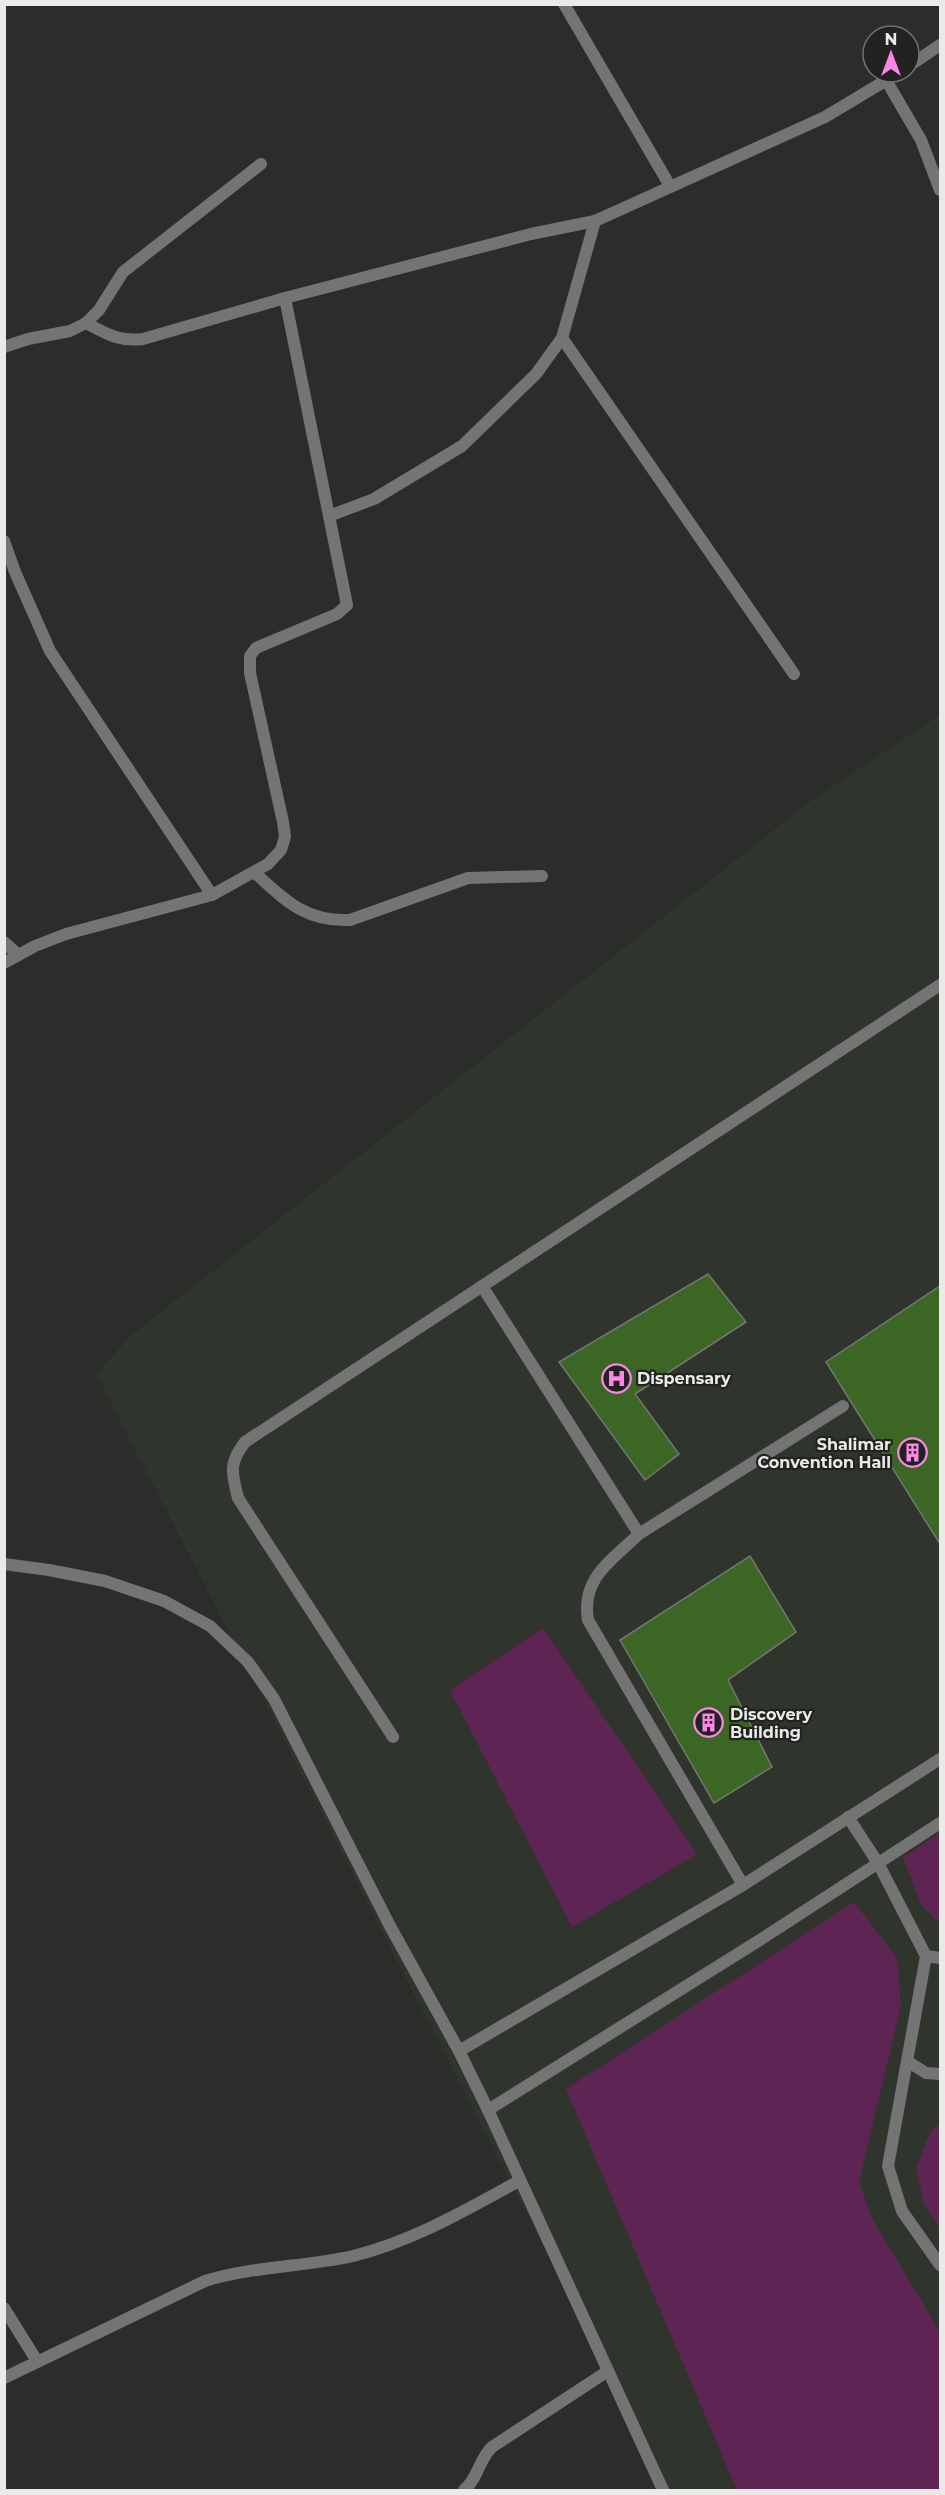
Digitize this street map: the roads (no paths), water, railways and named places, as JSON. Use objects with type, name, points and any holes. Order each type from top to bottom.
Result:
[{"type":"street","points":[[564,4],[670,186]]},
{"type":"street","points":[[921,58],[940,45]]},
{"type":"street","points":[[86,323],[115,338],[128,341],[143,339],[285,298],[531,234],[596,221],[825,117],[879,84]]},
{"type":"street","points":[[888,84],[921,140],[940,190]]},
{"type":"street","points":[[4,347],[28,339],[70,331],[86,323],[99,310],[123,272],[261,164]]},
{"type":"street","points":[[329,516],[374,499],[462,446],[536,374],[562,338],[596,221]]},
{"type":"street","points":[[4,963],[66,934],[212,895],[268,864],[281,850],[285,837],[248,664],[250,656],[256,648],[337,614],[346,605],[285,298]]},
{"type":"street","points":[[562,338],[794,674]]},
{"type":"street","points":[[4,541],[15,572],[50,651],[212,895]]},
{"type":"street","points":[[254,872],[297,908],[315,918],[332,921],[350,920],[468,878],[542,876]]},
{"type":"street","points":[[4,942],[18,955]]},
{"type":"street","points":[[393,1737],[238,1498],[232,1473],[233,1457],[244,1442],[262,1428],[940,985]]},
{"type":"street","points":[[482,1286],[639,1534]]},
{"type":"street","points":[[743,1885],[588,1620],[585,1606],[594,1577],[639,1534],[843,1406]]},
{"type":"street","points":[[4,1564],[105,1581],[164,1601],[210,1626],[248,1662],[274,1699],[390,1926],[459,2051],[663,2490]]},
{"type":"street","points":[[459,2051],[743,1885],[940,1758]]},
{"type":"street","points":[[848,1817],[878,1863],[926,1956],[888,2166],[902,2211],[940,2265]]},
{"type":"street","points":[[488,2110],[763,1938],[940,1823]]},
{"type":"street","points":[[926,1956],[940,1958]]},
{"type":"street","points":[[907,2061],[926,2073],[940,2074]]},
{"type":"street","points":[[4,2378],[205,2281],[233,2272],[334,2259],[380,2248],[440,2224],[519,2181]]},
{"type":"street","points":[[4,2308],[37,2361]]},
{"type":"street","points":[[464,2490],[492,2447],[608,2371]]},
{"type":"place","name":"Dispensary","points":[[616,1378]]},
{"type":"place","name":"Shalimar Convention Hall","points":[[912,1453]]},
{"type":"place","name":"Discovery Building","points":[[709,1723]]}]
